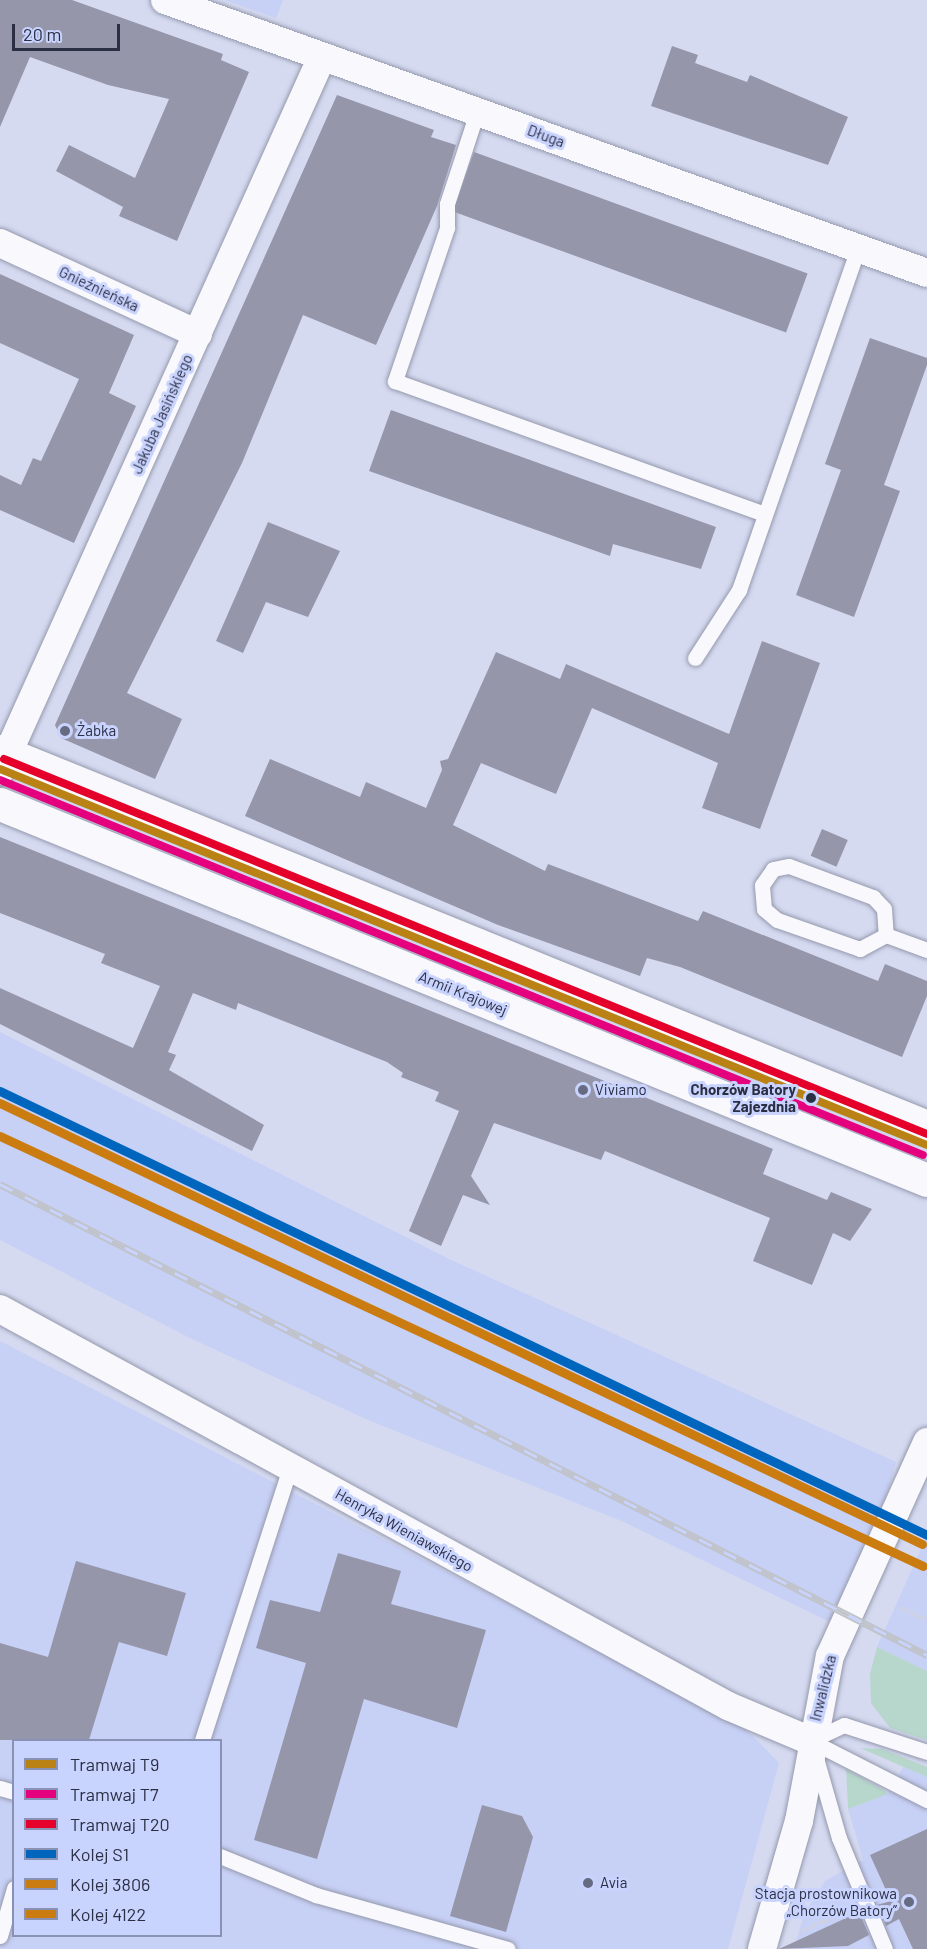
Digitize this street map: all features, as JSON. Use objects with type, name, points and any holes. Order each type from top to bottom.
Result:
[{"type":"street","name":"Długa","points":[[165,0],[927,273]]},
{"type":"street","name":"Jakuba Jasińskiego","points":[[3,759],[322,57]]},
{"type":"street","name":"Gnieźnieńska","points":[[0,243],[198,334]]},
{"type":"street","points":[[3,759],[927,1127]]},
{"type":"street","name":"Armii Krajowej","points":[[0,804],[927,1180]]},
{"type":"street","name":"Henryka Wieniawskiego","points":[[0,1309],[728,1706],[811,1741]]},
{"type":"street","name":"Inwalidzka","points":[[762,1949],[799,1821],[811,1741],[830,1656],[927,1442]]},
{"type":"lane","points":[[477,112],[447,204],[447,228],[395,381],[765,514]]},
{"type":"lane","points":[[695,658],[739,590],[858,248]]},
{"type":"lane","points":[[886,935],[884,909],[873,897],[805,870],[773,869],[762,885],[764,909],[777,920],[860,949],[886,935],[927,950]]},
{"type":"lane","points":[[202,1739],[290,1468]]},
{"type":"lane","points":[[811,1741],[844,1725],[927,1752]]},
{"type":"lane","points":[[811,1741],[927,1800]]},
{"type":"lane","points":[[811,1741],[839,1838],[885,1949]]},
{"type":"lane","points":[[222,1857],[316,1895],[508,1949]]},
{"type":"lane","points":[[0,1936],[12,1895]]},
{"type":"path","points":[[900,1608],[927,1620]]},
{"type":"path","points":[[791,1936],[834,1917]]},
{"type":"shaded area","points":[[225,0],[283,0],[276,18]]},
{"type":"shaded area","points":[[0,1032],[449,1259],[896,1462],[886,1500],[830,1622],[624,1522],[368,1420],[192,1339],[0,1240]]},
{"type":"shaded area","points":[[0,1341],[741,1724],[779,1763],[728,1949],[0,1949]]},
{"type":"shaded area","points":[[927,1536],[927,1671],[877,1647]]},
{"type":"shaded area","points":[[904,1766],[927,1777],[927,1949],[794,1949],[804,1914],[825,1881],[863,1860],[848,1809],[887,1794]]},
{"type":"green space","points":[[877,1647],[927,1671],[927,1740],[890,1728],[871,1703],[870,1674]]},
{"type":"green space","points":[[860,1748],[882,1749],[927,1767],[927,1777]]},
{"type":"green space","points":[[846,1769],[884,1790],[888,1794],[848,1809]]},
{"type":"building","points":[[0,0],[72,0],[223,54],[221,60],[249,72],[177,241],[119,216],[123,207],[56,171],[69,145],[135,178],[169,99],[108,85],[30,57],[0,127]]},
{"type":"building","points":[[672,46],[698,55],[695,63],[747,82],[750,75],[848,117],[828,165],[651,106]]},
{"type":"building","points":[[337,95],[434,130],[431,137],[456,145],[437,206],[376,345],[303,315],[242,463],[127,693],[182,719],[155,779],[61,738],[55,725]]},
{"type":"building","points":[[474,152],[808,273],[786,333],[452,211]]},
{"type":"building","points":[[0,274],[134,335],[109,393],[136,406],[74,543],[0,510],[0,475],[21,485],[33,458],[41,461],[79,379],[0,343]]},
{"type":"building","points":[[870,338],[927,358],[927,365],[884,485],[900,491],[854,617],[796,595],[841,470],[825,464]]},
{"type":"building","points":[[391,410],[716,527],[701,569],[613,544],[610,556],[369,471]]},
{"type":"building","points":[[268,522],[340,551],[308,617],[266,602],[243,653],[216,641]]},
{"type":"building","points":[[762,641],[820,663],[760,829],[702,808],[718,763],[592,708],[556,794],[481,763],[453,825],[545,871],[548,864],[698,921],[703,911],[878,981],[885,964],[927,981],[927,996],[902,1057],[680,967],[647,958],[640,976],[498,925],[245,816],[270,759],[360,797],[366,782],[426,808],[442,770],[440,761],[448,759],[496,652],[560,679],[566,664],[729,734]]},
{"type":"building","points":[[822,829],[848,840],[836,867],[811,856]]},
{"type":"building","points":[[0,837],[773,1149],[763,1174],[827,1200],[831,1192],[872,1209],[850,1241],[833,1233],[812,1285],[753,1261],[770,1218],[605,1151],[601,1160],[494,1123],[471,1176],[490,1205],[463,1195],[441,1246],[409,1231],[459,1111],[435,1101],[439,1092],[401,1077],[403,1073],[387,1062],[238,1003],[236,1010],[193,993],[168,1052],[176,1055],[169,1070],[264,1125],[252,1151],[0,1024],[0,988],[133,1048],[160,986],[101,963],[105,954],[0,913]]},
{"type":"building","points":[[338,1553],[401,1571],[391,1604],[486,1630],[457,1728],[364,1699],[317,1859],[254,1840],[306,1663],[256,1648],[270,1600],[320,1612]]},
{"type":"building","points":[[76,1561],[186,1593],[167,1656],[119,1642],[89,1739],[0,1740],[0,1643],[48,1657]]},
{"type":"building","points":[[482,1805],[522,1816],[533,1837],[506,1932],[450,1916]]},
{"type":"building","name":"Stacja prostownikowa „Chorzów Batory”","points":[[927,1829],[927,1949],[913,1949],[899,1919],[886,1926],[877,1905],[891,1901],[870,1855]]},
{"type":"building","points":[[859,1912],[869,1935],[848,1946],[779,1949]]},
{"type":"railway","points":[[0,1184],[927,1655]]},
{"type":"tram line","name":"T20","points":[[4,759],[927,1134]]},
{"type":"tram line","name":"T9","points":[[0,769],[927,1145]]},
{"type":"tram line","name":"T7","points":[[0,780],[923,1155]]},
{"type":"rail line","name":"S1","points":[[0,1091],[927,1535]]},
{"type":"rail line","name":"3806","points":[[0,1103],[922,1544]]},
{"type":"rail line","name":"4122","points":[[0,1136],[923,1566]]},
{"type":"place","name":"Żabka","points":[[65,731]]},
{"type":"place","name":"Viviamo","points":[[583,1090]]},
{"type":"place","name":"Chorzów Batory Zajezdnia","points":[[811,1098]]},
{"type":"place","name":"Avia","points":[[588,1883]]},
{"type":"place","name":"Stacja prostownikowa „Chorzów Batory”","points":[[909,1902]]}]
